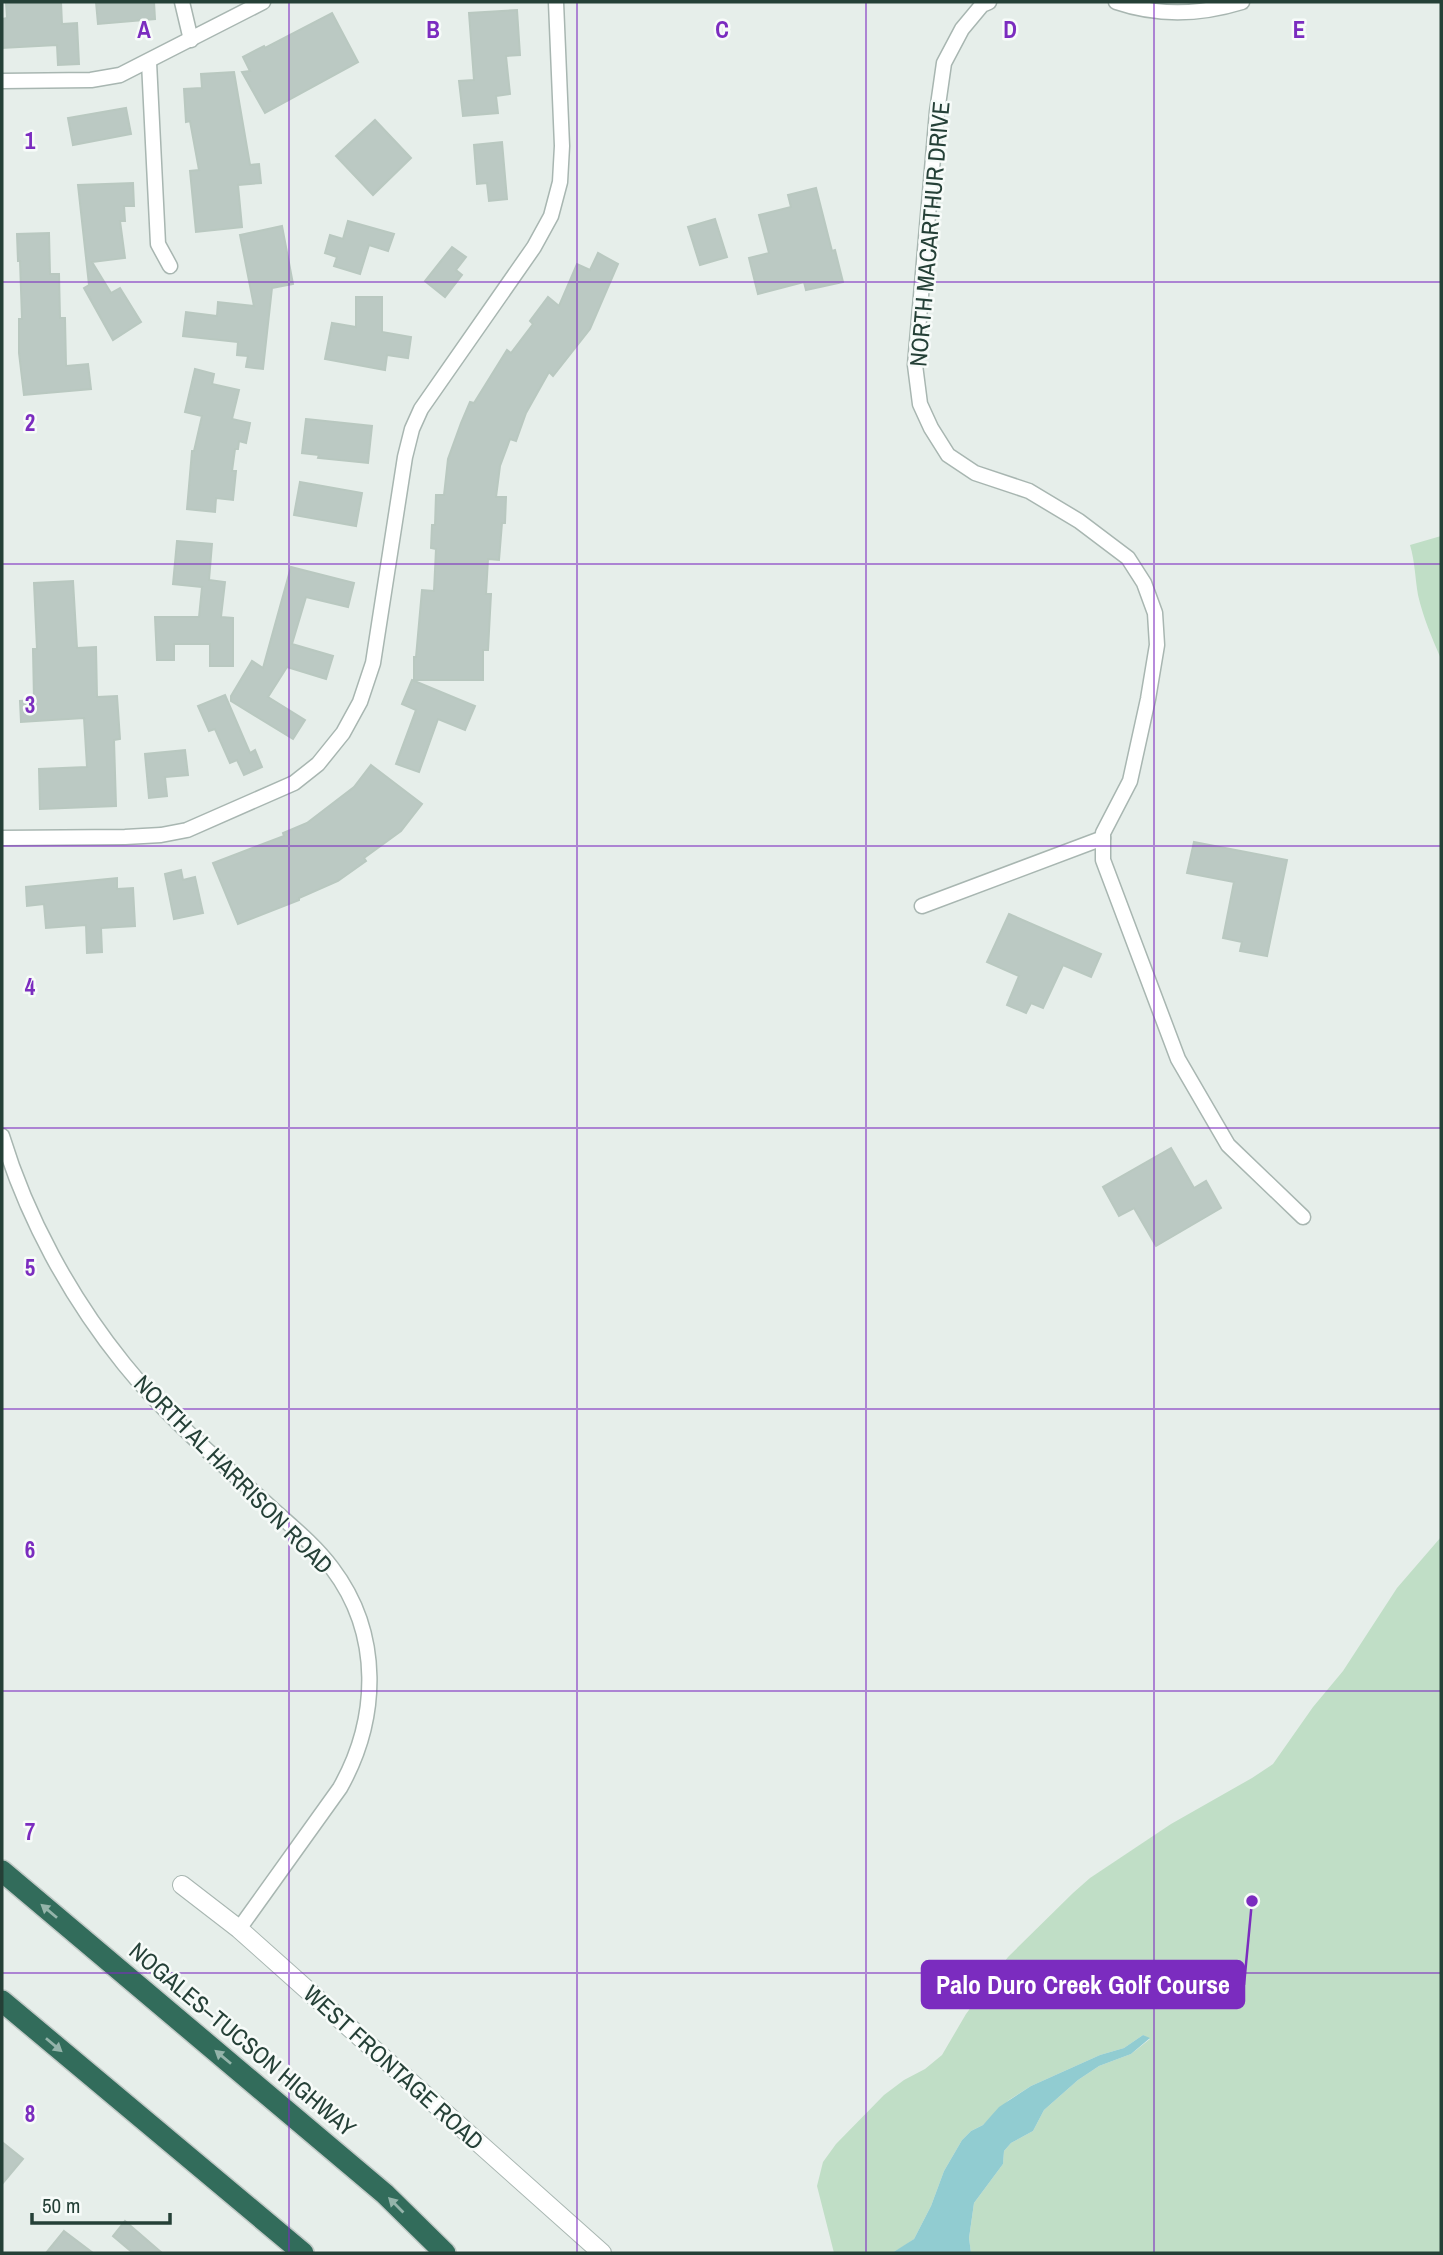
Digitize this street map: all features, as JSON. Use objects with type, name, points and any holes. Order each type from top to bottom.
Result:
[{"type":"highway","name":"NOGALES–TUCSON HIGHWAY","points":[[2,1871],[385,2194],[445,2253]]},
{"type":"highway","points":[[2,2001],[303,2253]]},
{"type":"street","points":[[182,2],[191,40]]},
{"type":"street","points":[[2,81],[91,80],[120,75],[263,2]]},
{"type":"street","points":[[2,838],[125,837],[187,830],[294,783],[318,764],[343,733],[360,702],[373,663],[405,457],[412,429],[421,409],[534,247],[551,216],[560,182],[562,146],[556,2]]},
{"type":"street","name":"NORTH MACARTHUR DRIVE","points":[[989,2],[982,5],[962,29],[944,63],[937,112],[915,365],[920,404],[930,428],[948,455],[975,473],[1029,491],[1079,522],[1128,558],[1144,583],[1156,613],[1157,645],[1130,781],[1103,833],[1103,838]]},
{"type":"street","points":[[1116,2],[1141,10],[1178,12],[1218,9],[1242,2]]},
{"type":"street","points":[[149,62],[158,244],[170,266]]},
{"type":"street","points":[[922,906],[1103,838],[1103,860],[1178,1059],[1228,1145],[1303,1217]]},
{"type":"street","name":"NORTH AL HARRISON ROAD","points":[[2,1136],[14,1175],[49,1251],[124,1363],[172,1417],[318,1552],[345,1589],[363,1632],[370,1678],[369,1701],[363,1735],[351,1768],[340,1788],[239,1929]]},
{"type":"street","name":"WEST FRONTAGE ROAD","points":[[182,1885],[239,1929],[602,2253]]},
{"type":"green space","points":[[1441,536],[1441,659],[1420,603],[1410,545]]},
{"type":"green space","points":[[1441,1537],[1441,2253],[971,2253],[969,2238],[974,2203],[1003,2164],[1004,2151],[1011,2143],[1033,2131],[1044,2110],[1078,2080],[1099,2066],[1131,2054],[1150,2039],[1143,2035],[1124,2048],[1100,2055],[1031,2086],[1009,2100],[983,2125],[971,2131],[962,2140],[944,2171],[931,2206],[914,2239],[892,2253],[834,2253],[817,2186],[823,2162],[836,2144],[884,2095],[942,2055],[966,2014],[1008,1957],[1090,1878],[1171,1824],[1273,1764],[1313,1707],[1343,1671],[1397,1588]]},
{"type":"water","points":[[1143,2035],[1150,2038],[1131,2054],[1099,2066],[1078,2080],[1044,2110],[1033,2131],[1011,2143],[1004,2151],[1003,2164],[974,2203],[969,2238],[971,2253],[892,2253],[914,2239],[931,2206],[944,2171],[962,2140],[971,2131],[983,2125],[999,2107],[1031,2086],[1100,2055],[1124,2048]]},
{"type":"building","points":[[6,2],[61,2],[62,24],[77,23],[79,64],[58,65],[57,45],[2,48],[2,19],[7,18]]},
{"type":"building","points":[[96,2],[154,2],[155,19],[98,24]]},
{"type":"building","points":[[517,10],[520,55],[506,56],[510,94],[496,96],[498,113],[463,116],[459,81],[474,80],[469,13]]},
{"type":"building","points":[[332,13],[358,62],[265,113],[242,72],[250,71],[243,57]]},
{"type":"building","points":[[234,72],[250,165],[259,164],[261,183],[238,185],[242,227],[196,232],[190,171],[199,170],[190,121],[186,122],[184,89],[202,88],[201,74]]},
{"type":"building","points":[[126,108],[131,134],[73,145],[68,118]]},
{"type":"building","points":[[375,120],[411,158],[373,195],[336,156]]},
{"type":"building","points":[[502,142],[507,199],[489,201],[487,183],[477,184],[474,145]]},
{"type":"building","points":[[133,183],[134,206],[124,206],[125,221],[120,221],[125,258],[92,262],[111,293],[120,288],[141,322],[113,340],[84,288],[89,285],[78,185]]},
{"type":"building","points":[[816,188],[843,282],[806,290],[804,282],[758,294],[749,258],[769,253],[759,215],[791,207],[788,195]]},
{"type":"building","points":[[715,219],[727,257],[700,265],[688,227]]},
{"type":"building","points":[[348,221],[394,234],[388,251],[369,245],[360,274],[334,266],[337,257],[325,253],[330,235],[343,239]]},
{"type":"building","points":[[282,226],[293,284],[272,288],[263,369],[246,367],[248,356],[237,355],[238,342],[183,336],[186,312],[217,316],[218,302],[254,306],[240,235]]},
{"type":"building","points":[[49,233],[50,274],[59,274],[60,318],[65,318],[66,366],[88,364],[91,389],[24,395],[19,353],[19,319],[22,319],[17,234]]},
{"type":"building","points":[[452,247],[466,257],[456,270],[462,275],[445,297],[425,281]]},
{"type":"building","points":[[598,253],[618,264],[590,329],[553,376],[549,372],[526,413],[516,441],[510,439],[500,466],[496,497],[506,497],[505,523],[502,523],[499,560],[488,559],[486,594],[491,594],[488,650],[483,650],[483,680],[414,680],[422,590],[434,591],[436,549],[431,548],[436,495],[444,495],[448,459],[470,402],[474,403],[507,350],[511,353],[533,324],[530,321],[548,297],[559,306],[577,264],[590,270]]},
{"type":"building","points":[[356,297],[382,297],[382,332],[411,337],[408,358],[387,355],[385,370],[325,359],[332,323],[356,327]]},
{"type":"building","points":[[195,369],[214,374],[212,384],[239,390],[232,419],[250,423],[246,443],[239,441],[238,449],[235,449],[232,471],[236,471],[233,500],[216,498],[215,512],[187,509],[192,451],[202,416],[185,412]]},
{"type":"building","points":[[306,419],[372,426],[368,463],[318,458],[319,455],[302,453]]},
{"type":"building","points":[[300,482],[362,493],[356,526],[294,515]]},
{"type":"building","points":[[177,541],[212,544],[209,580],[225,582],[221,617],[233,618],[233,666],[210,666],[210,644],[174,644],[174,660],[157,660],[155,617],[199,617],[202,587],[173,584]]},
{"type":"building","points":[[291,567],[354,583],[348,607],[306,597],[292,644],[333,656],[326,679],[287,667],[268,697],[305,720],[293,739],[231,701],[231,696],[252,661],[263,668]]},
{"type":"building","points":[[73,581],[77,648],[96,647],[97,697],[117,696],[120,739],[114,740],[116,806],[40,809],[39,769],[87,767],[84,718],[21,722],[20,701],[34,700],[33,649],[37,649],[34,583]]},
{"type":"building","points":[[412,680],[475,706],[465,730],[438,719],[419,772],[396,764],[416,710],[402,704]]},
{"type":"building","points":[[225,695],[250,753],[255,750],[262,767],[244,775],[237,760],[230,763],[215,729],[209,731],[198,706]]},
{"type":"building","points":[[185,750],[188,775],[165,777],[167,796],[149,798],[145,754]]},
{"type":"building","points":[[371,765],[422,804],[401,831],[338,881],[238,924],[213,863],[284,836],[283,833],[307,823],[354,787]]},
{"type":"building","points":[[1194,842],[1287,860],[1267,956],[1240,951],[1242,942],[1223,938],[1234,882],[1187,873]]},
{"type":"building","points":[[181,870],[183,880],[195,877],[203,913],[174,919],[165,874]]},
{"type":"building","points":[[117,878],[117,889],[133,888],[135,926],[101,928],[102,952],[87,953],[86,925],[46,928],[44,904],[27,906],[26,887]]},
{"type":"building","points":[[1009,914],[1101,954],[1091,977],[1063,965],[1043,1008],[1031,1003],[1026,1013],[1007,1005],[1019,976],[987,962]]},
{"type":"building","points":[[1171,1148],[1194,1188],[1206,1181],[1221,1208],[1156,1246],[1134,1208],[1119,1216],[1103,1187]]},
{"type":"building","points":[[2,2142],[23,2159],[2,2184]]},
{"type":"building","points":[[125,2221],[162,2253],[133,2253],[113,2236]]},
{"type":"building","points":[[64,2231],[93,2253],[46,2253]]},
{"type":"place","name":"Palo Duro Creek Golf Course","points":[[1252,1901]]}]
